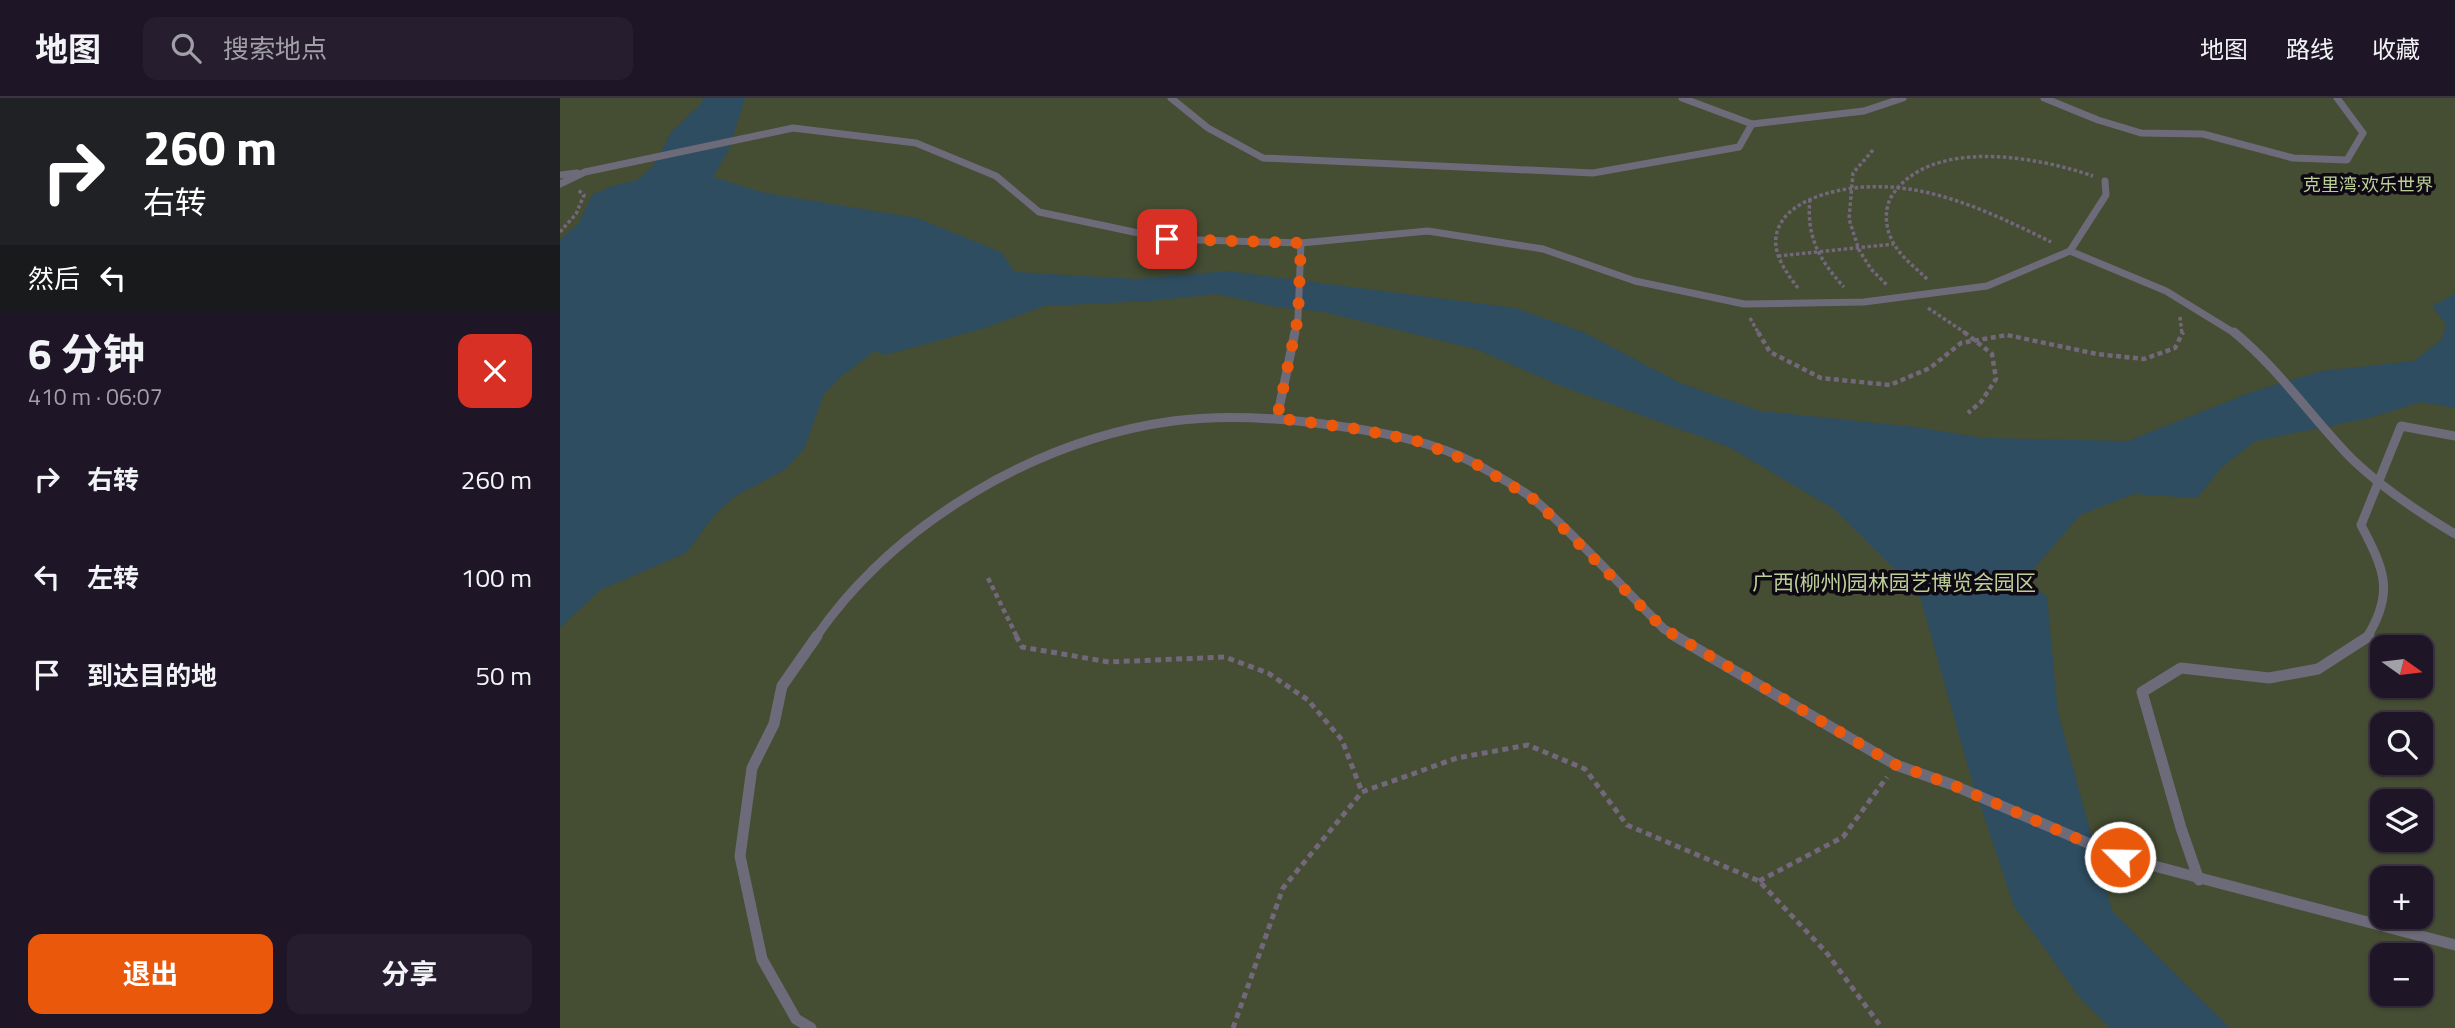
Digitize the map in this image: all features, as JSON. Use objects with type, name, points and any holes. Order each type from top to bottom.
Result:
[{"type":"lane","points":[[1171,98],[1208,128],[1262,158],[1318,161],[1593,173],[1739,147],[1752,124]]},
{"type":"lane","points":[[1682,98],[1752,124],[1864,111],[1903,98]]},
{"type":"lane","points":[[2044,98],[2098,120],[2141,133],[2203,134],[2293,158],[2347,160],[2362,133],[2337,98]]},
{"type":"lane","points":[[560,175],[793,128],[916,143],[996,176],[1039,212],[1167,239],[1301,243],[1428,231],[1543,249],[1635,281],[1744,304],[1864,302],[1987,286],[2070,250],[2106,195],[2105,180]]},
{"type":"lane","points":[[563,183],[584,172]]},
{"type":"lane","points":[[1277,418],[1298,318],[1301,243]]},
{"type":"lane","points":[[2070,250],[2172,293],[2230,330],[2253,348],[2343,449],[2379,482],[2455,534]]},
{"type":"lane","points":[[811,1028],[796,1019],[762,959],[740,856],[752,768],[774,724],[782,687],[819,633],[865,576],[926,523],[1019,467],[1126,430],[1175,421],[1277,418],[1358,429],[1417,441],[1476,464],[1535,500],[1664,629],[1896,765],[1953,785],[2120,857],[2199,880],[2455,945]]},
{"type":"lane","points":[[2199,880],[2180,828],[2143,692],[2181,668],[2269,678],[2318,669],[2368,637],[2383,608],[2382,566],[2361,525],[2388,453],[2401,426],[2455,436]]},
{"type":"path","points":[[1873,150],[1853,173],[1854,188],[1848,204],[1855,248],[1873,273],[1894,290],[1976,340],[1992,354],[1996,379],[1981,402],[1968,413]]},
{"type":"path","points":[[1940,293],[1894,244],[1886,225],[1888,203],[1895,187],[1907,177],[1932,165],[1979,156],[2015,157],[2057,164],[2105,180]]},
{"type":"path","points":[[560,232],[576,214],[584,195],[563,183]]},
{"type":"path","points":[[1812,304],[1781,266],[1774,232],[1787,212],[1810,198],[1854,188],[1882,186],[1929,192],[1963,202],[2070,250]]},
{"type":"path","points":[[1810,198],[1806,219],[1816,251],[1826,268],[1846,290],[1864,302]]},
{"type":"path","points":[[1778,256],[1894,244]]},
{"type":"path","points":[[1744,304],[1754,327],[1770,352],[1821,378],[1890,385],[1930,369],[1961,343],[2007,335],[2097,354],[2144,359],[2175,348],[2184,331],[2172,293]]},
{"type":"path","points":[[988,578],[1021,647],[1109,662],[1225,657],[1268,673],[1308,700],[1342,740],[1362,792]]},
{"type":"path","points":[[1233,1028],[1283,888],[1362,792],[1457,758],[1528,745],[1585,769],[1627,825],[1759,881],[1826,952],[1882,1028]]},
{"type":"path","points":[[1759,881],[1843,838],[1896,765]]},
{"type":"green space","name":"广西(柳州)园林园艺博览会园区","points":[[560,98],[2455,98],[2455,1028],[560,1028]]},
{"type":"water","points":[[703,98],[745,98],[729,149],[713,177],[765,193],[917,218],[1001,252],[1015,272],[1136,279],[1228,271],[1515,308],[1583,332],[1680,383],[1760,411],[1915,427],[1983,438],[2128,441],[2254,391],[2322,371],[2414,361],[2442,339],[2446,324],[2432,306],[2455,294],[2455,408],[2421,402],[2369,418],[2255,441],[2222,467],[2197,498],[2134,494],[2080,515],[2026,578],[2047,597],[2058,713],[2112,911],[2230,1028],[2110,1028],[2080,998],[2014,906],[1970,774],[1919,593],[1834,509],[1729,447],[1561,386],[1476,349],[1323,312],[1277,307],[1216,294],[1151,301],[1044,306],[982,329],[884,355],[875,351],[840,377],[824,394],[804,449],[784,470],[734,497],[713,517],[686,553],[600,590],[560,628],[560,240],[579,223],[592,195],[612,186],[637,180],[653,166],[672,131],[701,104]]},
{"type":"route","points":[[1167,239],[1301,243],[1298,318],[1277,418],[1358,429],[1417,441],[1476,464],[1535,500],[1664,629],[1836,727],[1896,765],[1953,785],[2120,857]]},
{"type":"park label","name":"克里湾·欢乐世界","points":[[2368,185]]}]
